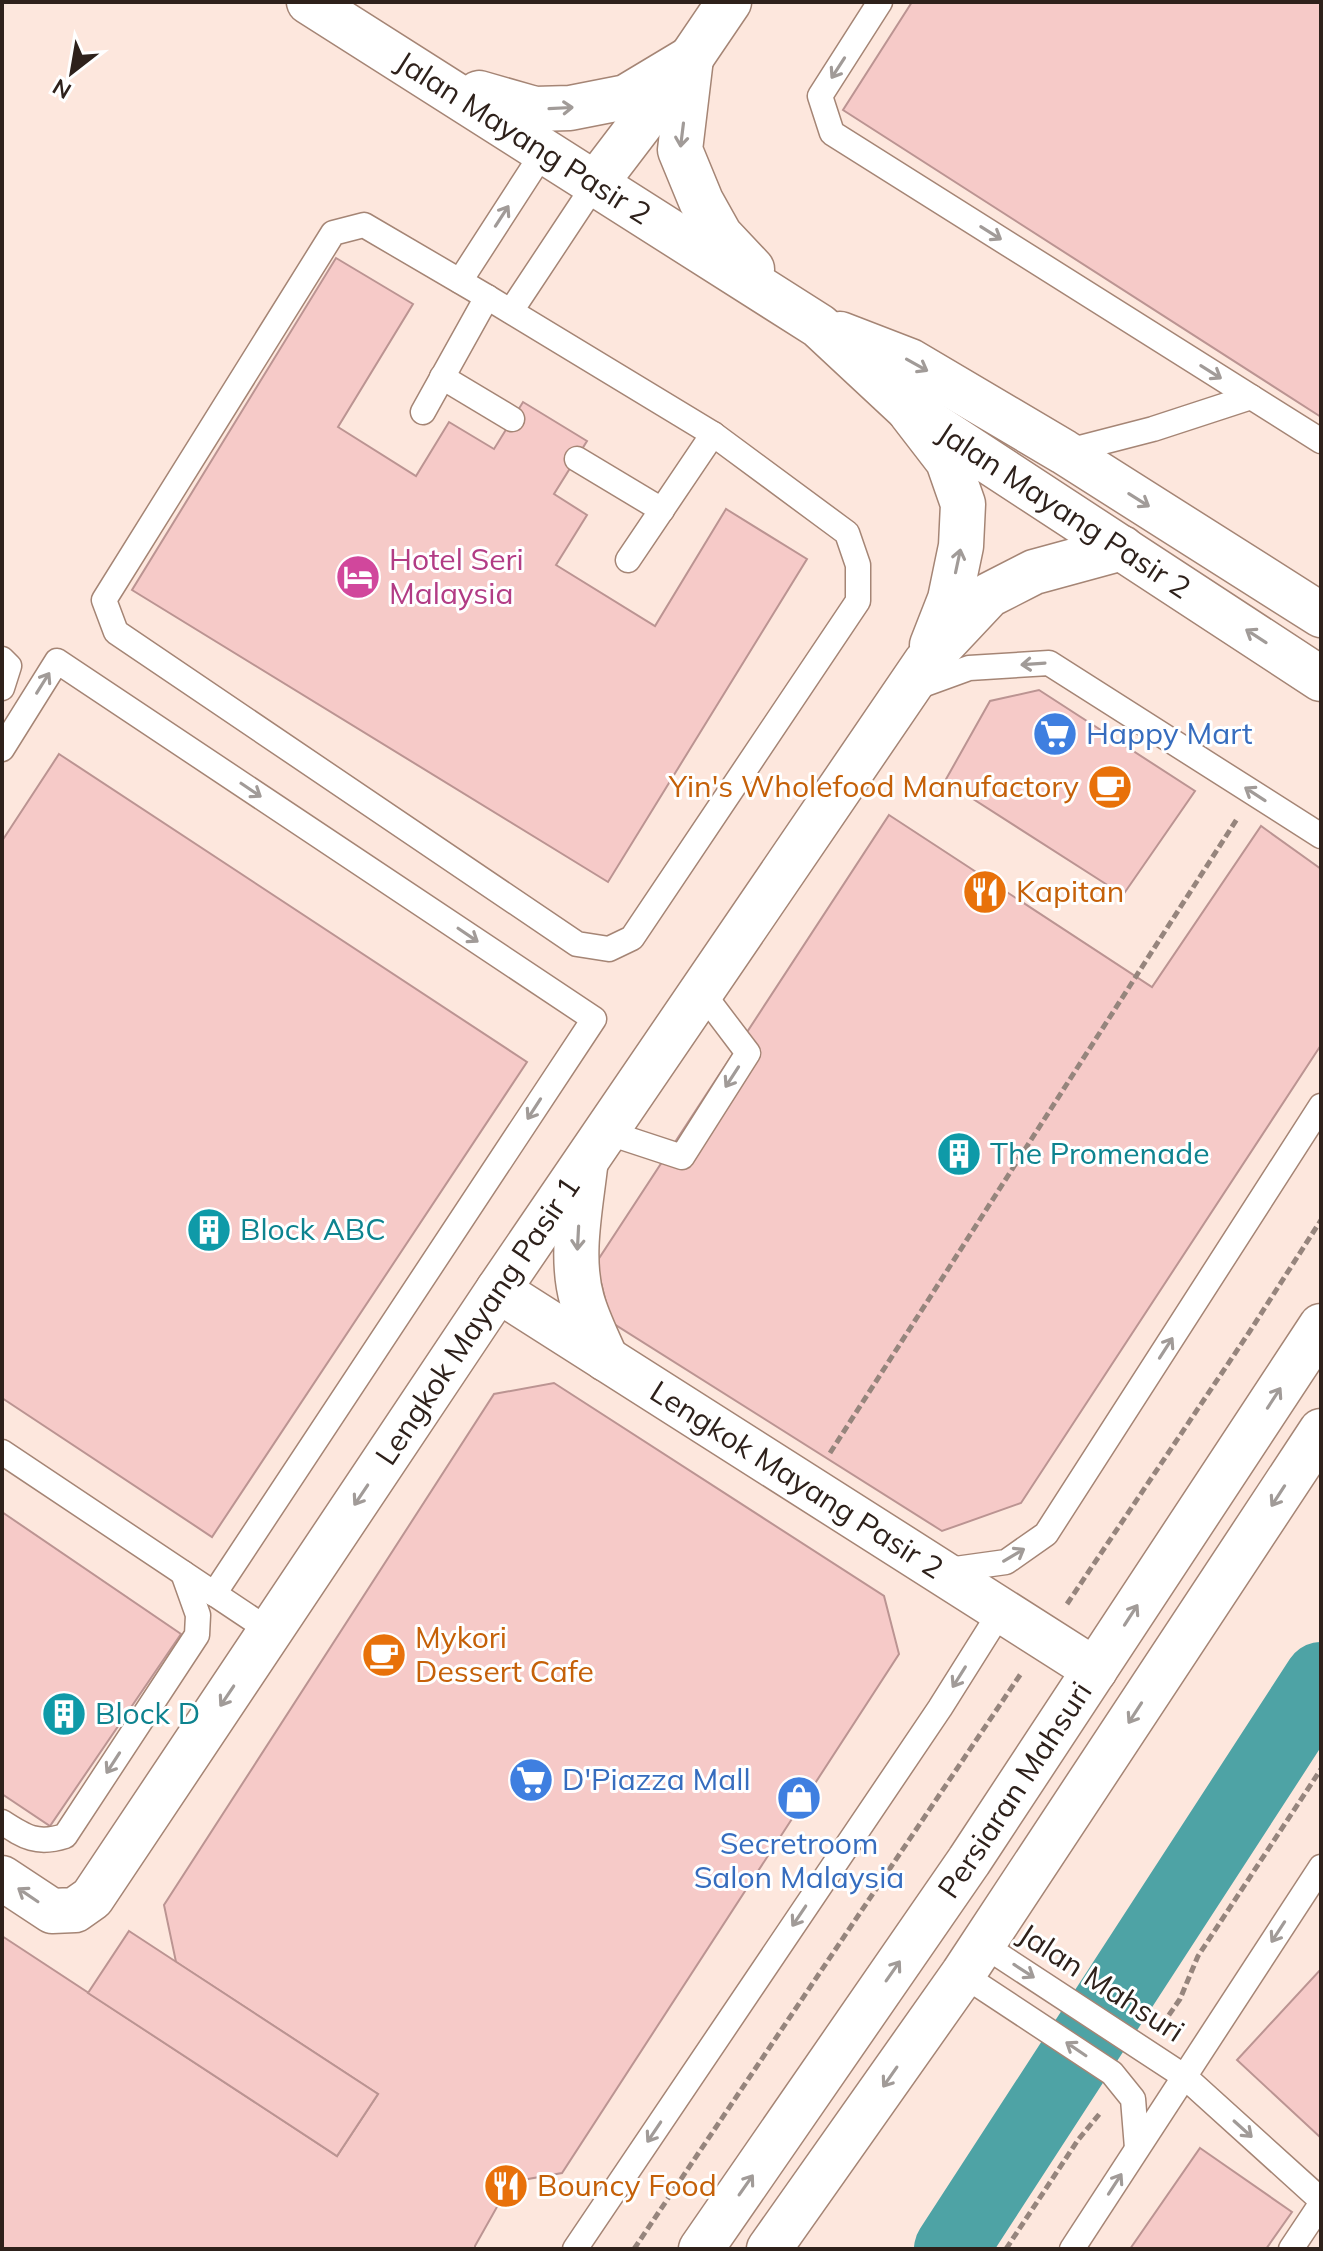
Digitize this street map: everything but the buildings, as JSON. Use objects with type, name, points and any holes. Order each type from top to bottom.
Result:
[{"type":"street","name":"Jalan Mayang Pasir 2","points":[[309,2],[801,315],[907,408],[1321,679]]},
{"type":"street","points":[[595,184],[691,58],[729,2]]},
{"type":"street","points":[[431,79],[535,109],[570,108],[626,97],[691,58]]},
{"type":"street","points":[[691,58],[680,150],[701,201],[720,235],[801,315]]},
{"type":"street","name":"Jalan Mayang Pasir 2","points":[[801,315],[910,361],[1064,452],[1321,615]]},
{"type":"street","name":"Lengkok Mayang Pasir 1","points":[[907,408],[948,461],[963,504],[961,546],[950,599],[916,677]]},
{"type":"street","name":"Lengkok Mayang Pasir 1","points":[[2,1878],[52,1911],[75,1910],[92,1898],[498,1290],[916,677],[989,595],[1034,572],[1122,548]]},
{"type":"street","points":[[596,1146],[578,1225],[577,1261],[582,1299],[606,1359]]},
{"type":"street","name":"Lengkok Mayang Pasir 2","points":[[498,1290],[1095,1670]]},
{"type":"street","name":"Persiaran Mahsuri","points":[[701,2249],[961,1874],[1321,1326]]},
{"type":"street","name":"Persiaran Mahsuri","points":[[769,2249],[970,1964],[1321,1431]]},
{"type":"lane","points":[[880,2],[820,96],[832,133],[1321,441]]},
{"type":"lane","points":[[460,281],[544,151]]},
{"type":"lane","points":[[511,311],[595,184]]},
{"type":"lane","points":[[364,225],[487,297],[713,434],[847,533],[858,565],[858,601],[632,938],[609,949],[577,944],[116,632],[104,600],[333,233],[364,225]]},
{"type":"lane","points":[[423,412],[487,297]]},
{"type":"lane","points":[[442,377],[512,419]]},
{"type":"lane","points":[[1064,452],[1153,429],[1251,397]]},
{"type":"lane","points":[[628,560],[713,434]]},
{"type":"lane","points":[[577,459],[662,510]]},
{"type":"lane","points":[[2,749],[57,661],[594,1019],[214,1594]]},
{"type":"lane","points":[[916,677],[969,668],[1049,663],[1321,836]]},
{"type":"lane","points":[[596,1146],[682,1157],[748,1053],[701,991]]},
{"type":"lane","points":[[939,1571],[1006,1562],[1046,1534],[1321,1106]]},
{"type":"lane","points":[[2,1452],[270,1631]]},
{"type":"lane","points":[[2,1822],[23,1836],[47,1842],[65,1836],[197,1635],[198,1615],[183,1573]]},
{"type":"lane","points":[[575,2249],[940,1708],[1001,1611]]},
{"type":"lane","points":[[1072,2249],[1321,1867]]},
{"type":"lane","points":[[970,1964],[1041,2025],[1112,2073],[1133,2099],[1137,2148]]},
{"type":"lane","name":"Jalan Mahsuri","points":[[970,1964],[1066,1999],[1185,2077],[1321,2202]]},
{"type":"lane","points":[[1291,2249],[1321,2202]]},
{"type":"path","points":[[808,1488],[1254,793]]},
{"type":"path","points":[[634,2249],[1233,1357],[1321,1220]]},
{"type":"path","points":[[1174,2008],[1198,1956],[1321,1769]]},
{"type":"path","points":[[1006,2249],[1078,2140],[1107,2104]]},
{"type":"waterway","points":[[951,2249],[1321,1679]]},
{"type":"place","name":"Hotel Seri Malaysia","points":[[358,577]]},
{"type":"place","name":"Happy Mart","points":[[1055,734]]},
{"type":"place","name":"Yin's Wholefood Manufactory","points":[[1110,787]]},
{"type":"place","name":"Kapitan","points":[[985,892]]},
{"type":"place","name":"The Promenade","points":[[959,1154]]},
{"type":"place","name":"Block ABC","points":[[209,1230]]},
{"type":"place","name":"Mykori Dessert Cafe","points":[[384,1655]]},
{"type":"place","name":"Block D","points":[[64,1714]]},
{"type":"place","name":"D'Piazza Mall","points":[[531,1780]]},
{"type":"place","name":"Secretroom Salon Malaysia","points":[[799,1798]]},
{"type":"place","name":"Bouncy Food","points":[[506,2186]]}]
